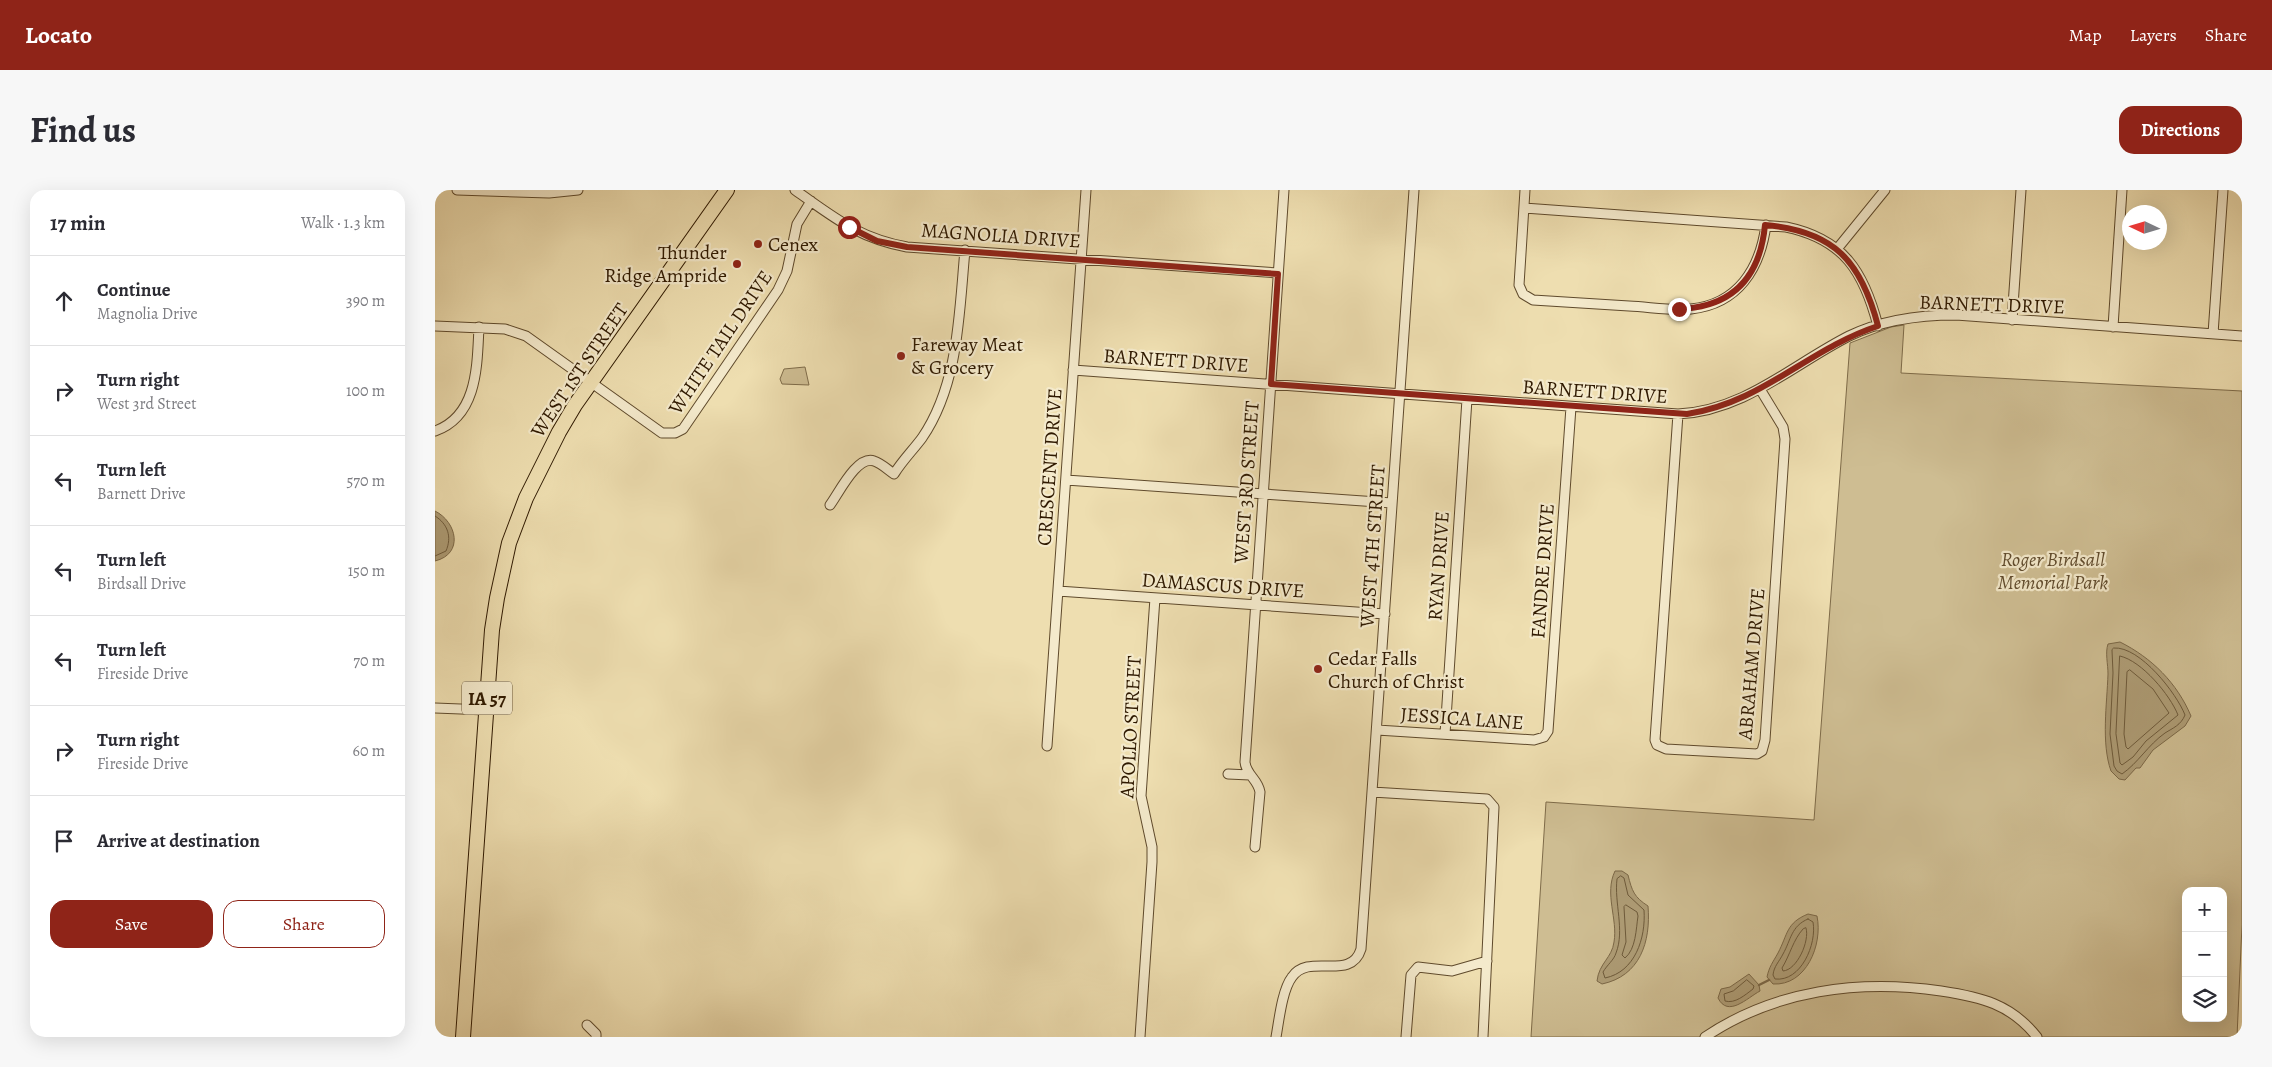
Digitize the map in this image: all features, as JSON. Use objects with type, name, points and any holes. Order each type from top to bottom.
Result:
[{"type":"main road","name":"WEST 1ST STREET","points":[[463,1037],[492,630],[509,543],[526,498],[575,405],[727,190]]},
{"type":"street","points":[[457,190],[549,193],[578,190]]},
{"type":"street","name":"MAGNOLIA DRIVE","points":[[795,190],[849,227],[877,241],[907,247],[1081,258],[1278,274]]},
{"type":"street","name":"CRESCENT DRIVE","points":[[1047,746],[1086,190]]},
{"type":"street","name":"WEST 3RD STREET","points":[[1255,847],[1260,792],[1259,785],[1246,770],[1245,762],[1284,190]]},
{"type":"street","name":"WEST 4TH STREET","points":[[1276,1037],[1289,983],[1299,969],[1314,965],[1343,966],[1353,962],[1361,949],[1414,190]]},
{"type":"street","points":[[1525,190],[1519,285],[1528,298],[1679,309],[1710,305],[1736,290],[1750,274],[1760,255],[1765,225]]},
{"type":"street","points":[[1837,249],[1885,190]]},
{"type":"street","points":[[2012,320],[2021,190]]},
{"type":"street","points":[[2113,327],[2122,190]]},
{"type":"street","points":[[2213,334],[2223,190]]},
{"type":"street","name":"WHITE TAIL DRIVE","points":[[435,326],[505,329],[526,336],[662,433],[675,433],[683,429],[781,286],[787,271],[793,234],[811,201]]},
{"type":"street","points":[[1524,208],[1786,226],[1807,232],[1837,249],[1862,279],[1878,326]]},
{"type":"street","points":[[830,505],[859,463],[867,460],[875,461],[894,474],[923,437],[941,399],[951,369],[957,337],[965,250]]},
{"type":"street","name":"BARNETT DRIVE","points":[[1073,370],[1678,414],[1722,407],[1760,389],[1850,336],[1909,318],[1939,315],[2242,336]]},
{"type":"street","points":[[435,431],[454,419],[472,392],[475,380],[479,327]]},
{"type":"street","name":"ABRAHAM DRIVE","points":[[1678,414],[1655,740],[1657,745],[1666,749],[1757,754],[1761,751],[1765,740],[1785,439],[1783,427],[1760,389]]},
{"type":"street","name":"RYAN DRIVE","points":[[1445,734],[1467,399]]},
{"type":"street","name":"FANDRE DRIVE","points":[[1545,736],[1549,726],[1571,407]]},
{"type":"street","points":[[1065,480],[1392,504]]},
{"type":"street","name":"DAMASCUS DRIVE","points":[[1058,591],[1385,614]]},
{"type":"street","name":"APOLLO STREET","points":[[1140,1037],[1152,862],[1150,836],[1141,796],[1155,598]]},
{"type":"street","points":[[435,708],[486,710]]},
{"type":"street","name":"JESSICA LANE","points":[[1377,730],[1534,740],[1545,736]]},
{"type":"street","points":[[1228,774],[1250,775]]},
{"type":"street","points":[[1373,792],[1487,799],[1494,806],[1483,1037]]},
{"type":"street","points":[[1406,1037],[1411,975],[1418,967],[1452,971],[1487,961]]},
{"type":"street","points":[[1705,1037],[1742,1016],[1804,994],[1829,989],[1885,986],[1937,990],[1985,999],[2007,1009],[2026,1023],[2037,1037]]},
{"type":"street","points":[[587,1025],[596,1034],[595,1037]]},
{"type":"green space","name":"Roger Birdsall Memorial Park","points":[[1904,325],[1901,373],[2242,391],[2242,925],[2237,1037],[1531,1037],[1546,802],[1814,820],[1850,343],[1891,327]]},
{"type":"green space","points":[[805,367],[809,385],[782,384],[780,379],[784,369]]},
{"type":"water","points":[[435,511],[448,522],[452,530],[454,545],[450,552],[435,561]]},
{"type":"water","points":[[2120,642],[2143,656],[2171,682],[2191,716],[2185,726],[2153,750],[2140,768],[2136,768],[2125,780],[2119,779],[2111,771],[2105,736],[2108,674],[2107,647],[2108,644]]},
{"type":"water","points":[[1615,871],[1622,871],[1628,875],[1634,893],[1648,906],[1647,932],[1645,944],[1634,965],[1626,974],[1602,984],[1597,981],[1598,975],[1613,948],[1614,942],[1615,933],[1611,889]]},
{"type":"water","points":[[1808,914],[1817,916],[1818,927],[1817,939],[1810,962],[1795,978],[1785,983],[1773,984],[1767,977],[1768,973],[1791,925]]},
{"type":"water","points":[[1749,974],[1759,985],[1760,991],[1738,1005],[1727,1006],[1722,1004],[1718,998],[1721,989],[1730,987]]},
{"type":"waterway","points":[[1759,985],[1769,980]]},
{"type":"place","name":"Cenex","points":[[758,244]]},
{"type":"place","name":"Thunder Ridge Ampride","points":[[737,264]]},
{"type":"place","name":"Fareway Meat & Grocery","points":[[901,356]]},
{"type":"place","name":"Cedar Falls Church of Christ","points":[[1318,669]]},
{"type":"route","points":[[849,227],[877,241],[907,247],[1081,258],[1278,274],[1271,384],[1687,414],[1722,407],[1747,397],[1827,348],[1850,336],[1878,326],[1867,290],[1851,263],[1837,249],[1818,237],[1786,226],[1765,225],[1763,245],[1756,265],[1736,290],[1719,302],[1700,308],[1679,309]]}]
